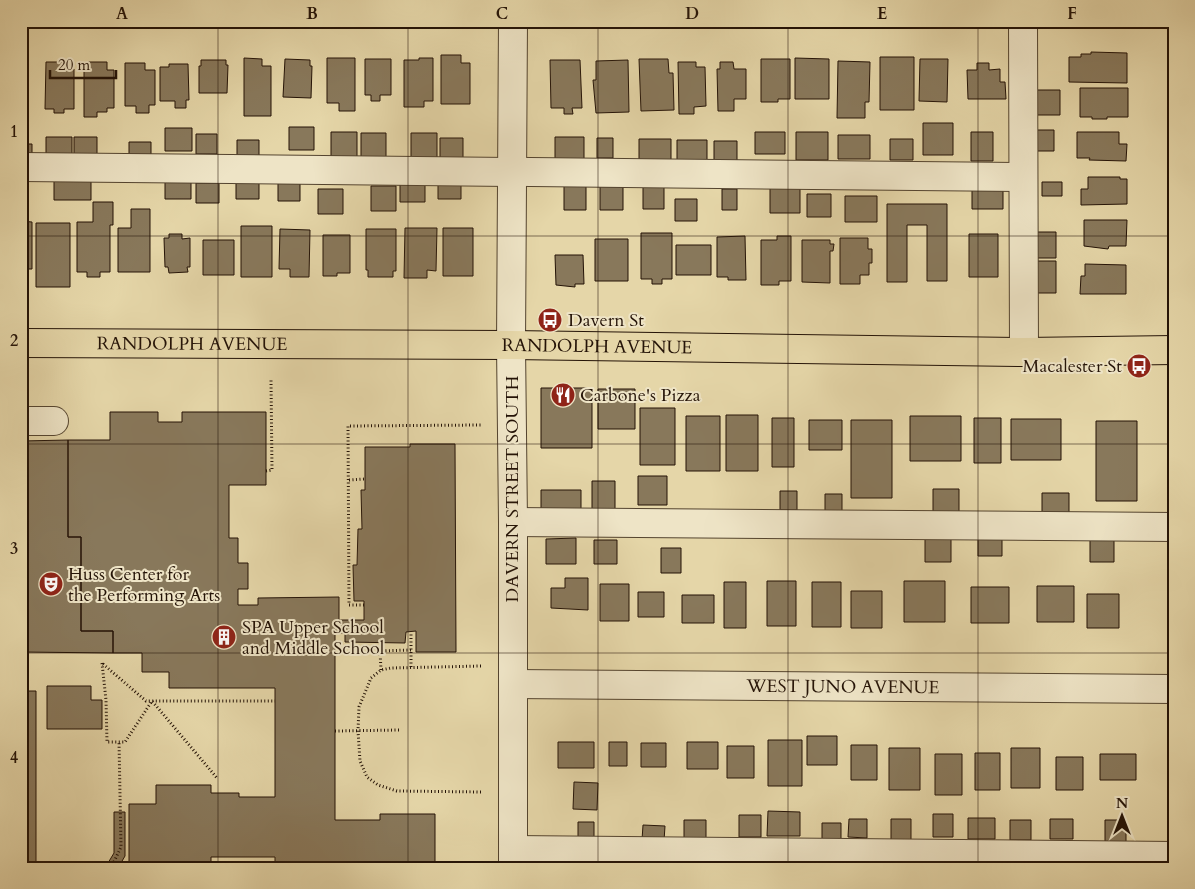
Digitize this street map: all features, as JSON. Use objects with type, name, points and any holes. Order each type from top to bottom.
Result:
[{"type":"main road","name":"RANDOLPH AVENUE","points":[[21,343],[511,345],[1024,352],[1174,350]]},
{"type":"street","name":"DAVERN STREET SOUTH","points":[[513,21],[511,345],[513,859]]},
{"type":"street","points":[[1023,21],[1024,352]]},
{"type":"street","points":[[21,167],[1023,177]]},
{"type":"street","points":[[21,421],[54,421]]},
{"type":"street","points":[[513,522],[1174,527]]},
{"type":"street","name":"WEST JUNO AVENUE","points":[[513,684],[1174,689]]},
{"type":"street","points":[[513,859],[1174,856]]},
{"type":"path","points":[[266,471],[272,470],[271,380]]},
{"type":"path","points":[[364,605],[349,605],[348,426],[481,425]]},
{"type":"path","points":[[349,480],[365,479]]},
{"type":"path","points":[[411,632],[411,667]]},
{"type":"path","points":[[381,670],[380,651],[411,650]]},
{"type":"path","points":[[152,701],[125,742],[107,742],[106,700],[102,663],[146,701],[152,701],[275,701]]},
{"type":"path","points":[[481,792],[397,792],[378,785],[367,777],[360,761],[358,731],[359,707],[371,678],[381,670],[411,667],[482,666]]},
{"type":"path","points":[[152,701],[217,778]]},
{"type":"path","points":[[335,731],[400,730]]},
{"type":"path","points":[[111,868],[120,847],[119,742]]},
{"type":"building","points":[[1091,52],[1127,53],[1127,83],[1069,82],[1069,57],[1081,57],[1081,54],[1091,54]]},
{"type":"building","points":[[441,55],[461,55],[461,63],[470,63],[470,104],[441,104]]},
{"type":"building","points":[[880,57],[914,57],[914,110],[880,110]]},
{"type":"building","points":[[244,58],[262,59],[262,66],[271,66],[271,116],[244,116]]},
{"type":"building","points":[[327,58],[355,58],[355,111],[339,111],[339,103],[327,103]]},
{"type":"building","points":[[419,58],[433,58],[433,101],[424,101],[424,107],[404,107],[404,60],[419,60]]},
{"type":"building","points":[[795,58],[829,59],[829,99],[795,99]]},
{"type":"building","points":[[285,59],[310,60],[310,66],[312,66],[311,98],[283,97]]},
{"type":"building","points":[[365,59],[391,59],[391,95],[380,95],[380,101],[371,101],[371,95],[365,95]]},
{"type":"building","points":[[639,59],[668,59],[669,73],[673,73],[674,110],[641,111]]},
{"type":"building","points":[[761,59],[790,59],[790,99],[778,99],[778,102],[761,102]]},
{"type":"building","points":[[920,59],[948,59],[947,102],[919,101]]},
{"type":"building","points":[[201,60],[226,60],[226,65],[228,65],[227,93],[199,93],[199,66],[201,66]]},
{"type":"building","points":[[550,60],[580,60],[582,108],[572,108],[573,114],[564,114],[564,108],[551,108]]},
{"type":"building","points":[[628,60],[629,112],[596,113],[593,80],[596,80],[596,61]]},
{"type":"building","points":[[838,61],[870,62],[869,102],[865,102],[865,118],[837,118]]},
{"type":"building","points":[[46,62],[64,62],[64,69],[74,69],[74,109],[64,109],[64,113],[54,113],[54,109],[45,109]]},
{"type":"building","points":[[88,62],[107,62],[107,70],[114,70],[114,108],[107,108],[107,112],[97,112],[97,117],[84,117],[84,69],[88,69]]},
{"type":"building","points":[[678,62],[696,62],[696,67],[705,67],[706,106],[694,107],[694,114],[679,114]]},
{"type":"building","points":[[720,62],[733,62],[734,69],[746,69],[746,99],[734,99],[734,111],[718,111],[717,69],[720,69]]},
{"type":"building","points":[[21,63],[24,63],[23,116],[21,116]]},
{"type":"building","points":[[125,63],[145,63],[145,70],[155,70],[155,105],[149,105],[149,113],[136,113],[136,106],[125,106]]},
{"type":"building","points":[[977,63],[989,63],[989,70],[1000,69],[1000,82],[1005,82],[1006,99],[968,99],[967,70],[977,70]]},
{"type":"building","points":[[169,64],[188,64],[189,100],[186,100],[186,108],[175,108],[175,101],[160,101],[160,67],[169,67]]},
{"type":"building","points":[[1080,88],[1128,88],[1128,117],[1092,119],[1092,117],[1080,117]]},
{"type":"building","points":[[1032,90],[1060,90],[1060,115],[1032,115]]},
{"type":"building","points":[[923,123],[953,123],[953,155],[923,155]]},
{"type":"building","points":[[289,127],[314,127],[314,150],[289,150]]},
{"type":"building","points":[[165,128],[192,128],[192,151],[165,151]]},
{"type":"building","points":[[1032,130],[1054,130],[1054,151],[1032,151]]},
{"type":"building","points":[[331,132],[357,132],[357,159],[331,159]]},
{"type":"building","points":[[755,132],[785,132],[785,154],[755,154]]},
{"type":"building","points":[[796,132],[828,132],[828,160],[796,160]]},
{"type":"building","points":[[971,132],[993,132],[993,161],[971,161]]},
{"type":"building","points":[[1077,132],[1119,132],[1119,144],[1127,144],[1126,161],[1077,158]]},
{"type":"building","points":[[361,133],[386,133],[386,159],[361,159]]},
{"type":"building","points":[[411,133],[437,133],[437,159],[411,159]]},
{"type":"building","points":[[196,134],[217,134],[217,154],[196,154]]},
{"type":"building","points":[[838,135],[870,135],[870,159],[838,159]]},
{"type":"building","points":[[46,137],[72,137],[72,158],[46,158]]},
{"type":"building","points":[[74,137],[97,137],[97,157],[74,157]]},
{"type":"building","points":[[555,137],[584,137],[584,160],[555,160]]},
{"type":"building","points":[[440,138],[463,138],[463,159],[440,159]]},
{"type":"building","points":[[597,138],[613,138],[613,158],[597,158]]},
{"type":"building","points":[[639,139],[671,139],[671,164],[639,164]]},
{"type":"building","points":[[890,139],[913,139],[913,160],[890,160]]},
{"type":"building","points":[[237,140],[259,140],[259,160],[237,160]]},
{"type":"building","points":[[677,140],[707,140],[707,161],[677,161]]},
{"type":"building","points":[[714,141],[737,141],[737,163],[714,163]]},
{"type":"building","points":[[129,142],[151,142],[151,157],[129,157]]},
{"type":"building","points":[[21,144],[32,144],[32,157],[21,157]]},
{"type":"building","points":[[236,176],[259,176],[259,199],[236,199]]},
{"type":"building","points":[[278,177],[300,177],[300,201],[278,201]]},
{"type":"building","points":[[438,177],[461,177],[461,199],[438,199]]},
{"type":"building","points":[[1088,177],[1120,177],[1120,179],[1127,179],[1127,204],[1081,205],[1081,189],[1088,189]]},
{"type":"building","points":[[400,178],[425,178],[425,202],[400,202]]},
{"type":"building","points":[[54,179],[91,179],[91,200],[54,200]]},
{"type":"building","points":[[165,179],[191,179],[191,199],[165,199]]},
{"type":"building","points":[[1042,182],[1062,182],[1062,196],[1042,196]]},
{"type":"building","points":[[196,183],[219,183],[219,203],[196,203]]},
{"type":"building","points":[[371,186],[396,186],[396,211],[371,211]]},
{"type":"building","points":[[564,186],[586,186],[586,210],[564,210]]},
{"type":"building","points":[[600,186],[623,186],[623,210],[600,210]]},
{"type":"building","points":[[643,187],[664,187],[664,209],[643,209]]},
{"type":"building","points":[[770,187],[800,187],[800,213],[770,213]]},
{"type":"building","points":[[972,187],[1003,187],[1003,209],[972,209]]},
{"type":"building","points":[[318,189],[343,189],[343,214],[318,214]]},
{"type":"building","points":[[722,189],[737,189],[737,210],[722,210]]},
{"type":"building","points":[[807,194],[831,194],[831,217],[807,217]]},
{"type":"building","points":[[845,196],[877,196],[877,222],[845,222]]},
{"type":"building","points":[[675,199],[697,199],[697,221],[675,221]]},
{"type":"building","points":[[93,202],[113,202],[113,225],[110,225],[110,272],[100,272],[100,277],[87,277],[87,272],[77,272],[77,222],[93,222]]},
{"type":"building","points":[[887,204],[947,204],[947,281],[927,281],[927,225],[907,225],[907,282],[887,282]]},
{"type":"building","points":[[131,209],[150,209],[150,272],[118,272],[118,228],[131,228]]},
{"type":"building","points":[[1084,220],[1127,220],[1126,246],[1109,246],[1108,249],[1084,246]]},
{"type":"building","points":[[21,221],[32,222],[32,269],[21,269]]},
{"type":"building","points":[[36,223],[70,223],[70,287],[36,287]]},
{"type":"building","points":[[241,226],[272,226],[272,277],[241,277]]},
{"type":"building","points":[[405,228],[437,228],[436,271],[427,270],[427,278],[404,278]]},
{"type":"building","points":[[443,228],[473,228],[473,276],[443,276]]},
{"type":"building","points":[[280,229],[310,230],[309,277],[290,277],[290,269],[279,269]]},
{"type":"building","points":[[366,229],[396,229],[396,271],[393,271],[393,277],[368,277],[368,270],[366,270]]},
{"type":"building","points":[[1033,232],[1056,232],[1056,258],[1033,258]]},
{"type":"building","points":[[641,233],[672,233],[672,279],[662,279],[662,284],[652,284],[652,279],[641,279]]},
{"type":"building","points":[[169,234],[182,234],[182,239],[190,238],[190,267],[187,267],[188,272],[169,273],[168,267],[165,267],[164,238],[169,238]]},
{"type":"building","points":[[969,234],[998,234],[998,277],[969,277]]},
{"type":"building","points":[[323,235],[350,235],[350,273],[337,273],[337,276],[323,276]]},
{"type":"building","points":[[745,236],[746,280],[728,280],[728,277],[717,277],[717,237]]},
{"type":"building","points":[[777,236],[791,236],[791,281],[779,281],[779,285],[761,285],[761,240],[777,240]]},
{"type":"building","points":[[840,238],[868,238],[868,249],[872,249],[872,263],[869,263],[869,275],[860,275],[860,284],[840,284]]},
{"type":"building","points":[[595,239],[628,239],[628,281],[595,281]]},
{"type":"building","points":[[203,240],[234,240],[234,275],[203,275]]},
{"type":"building","points":[[802,240],[830,240],[830,244],[834,244],[833,251],[830,251],[830,283],[802,282]]},
{"type":"building","points":[[676,245],[711,245],[711,275],[676,275]]},
{"type":"building","points":[[555,255],[583,255],[584,284],[575,284],[575,287],[556,285]]},
{"type":"building","points":[[1028,261],[1056,261],[1056,293],[1028,293]]},
{"type":"building","points":[[1085,264],[1126,265],[1126,294],[1080,294],[1081,276],[1085,276]]},
{"type":"building","points":[[541,388],[592,388],[592,448],[541,448]]},
{"type":"building","points":[[598,389],[635,389],[635,429],[598,429]]},
{"type":"building","points":[[640,408],[675,408],[675,465],[640,465]]},
{"type":"building","name":"SPA Upper School and Middle School","points":[[110,412],[158,412],[158,422],[182,422],[182,412],[266,412],[266,485],[229,485],[229,538],[238,538],[238,563],[248,563],[248,589],[238,589],[238,605],[258,605],[258,598],[339,597],[339,620],[364,620],[364,601],[354,601],[353,565],[357,565],[358,529],[362,529],[361,490],[365,490],[365,447],[455,444],[456,652],[416,652],[416,631],[406,632],[405,643],[345,642],[345,633],[335,633],[335,820],[380,820],[380,814],[435,814],[435,868],[275,868],[275,857],[211,857],[211,868],[129,868],[129,804],[156,804],[156,785],[211,785],[211,793],[239,793],[239,797],[275,797],[275,688],[169,688],[169,672],[142,672],[142,653],[113,653],[113,631],[81,631],[81,537],[68,537],[68,440],[110,440]]},
{"type":"building","points":[[726,415],[758,415],[758,471],[726,471]]},
{"type":"building","points":[[686,416],[720,416],[720,471],[686,471]]},
{"type":"building","points":[[910,416],[961,416],[961,461],[910,461]]},
{"type":"building","points":[[772,418],[794,418],[794,467],[772,467]]},
{"type":"building","points":[[974,418],[1001,418],[1001,463],[974,463]]},
{"type":"building","points":[[1011,419],[1061,419],[1061,460],[1011,460]]},
{"type":"building","points":[[809,420],[842,420],[842,450],[809,450]]},
{"type":"building","points":[[851,420],[892,420],[892,498],[851,498]]},
{"type":"building","points":[[1096,421],[1137,421],[1137,501],[1096,501]]},
{"type":"building","name":"Huss Center for the Performing Arts","points":[[68,440],[68,537],[81,537],[81,631],[113,631],[113,653],[21,652],[21,441]]},
{"type":"building","points":[[638,476],[667,476],[667,505],[638,505]]},
{"type":"building","points":[[592,481],[615,481],[615,509],[592,509]]},
{"type":"building","points":[[933,489],[959,489],[959,512],[933,512]]},
{"type":"building","points":[[541,490],[581,490],[581,509],[541,509]]},
{"type":"building","points":[[780,491],[797,491],[797,510],[780,510]]},
{"type":"building","points":[[1042,493],[1069,493],[1069,514],[1042,514]]},
{"type":"building","points":[[825,494],[842,494],[842,515],[825,515]]},
{"type":"building","points":[[925,536],[951,536],[951,562],[925,562]]},
{"type":"building","points":[[978,536],[1002,536],[1002,556],[978,556]]},
{"type":"building","points":[[1090,537],[1114,537],[1114,562],[1090,562]]},
{"type":"building","points":[[576,538],[576,564],[546,564],[546,539]]},
{"type":"building","points":[[594,540],[617,540],[617,564],[594,564]]},
{"type":"building","points":[[661,548],[681,548],[681,573],[661,573]]},
{"type":"building","points":[[565,578],[588,578],[588,610],[551,608],[551,588],[565,588]]},
{"type":"building","points":[[767,581],[796,581],[796,626],[767,626]]},
{"type":"building","points":[[904,581],[945,581],[945,622],[904,622]]},
{"type":"building","points":[[724,582],[746,582],[746,628],[724,628]]},
{"type":"building","points":[[812,582],[841,582],[841,627],[812,627]]},
{"type":"building","points":[[600,584],[629,584],[629,621],[600,621]]},
{"type":"building","points":[[1037,586],[1074,586],[1074,622],[1037,622]]},
{"type":"building","points":[[971,587],[1009,587],[1009,623],[971,623]]},
{"type":"building","points":[[851,591],[882,591],[882,628],[851,628]]},
{"type":"building","points":[[638,592],[664,592],[664,617],[638,617]]},
{"type":"building","points":[[1087,594],[1119,594],[1119,628],[1087,628]]},
{"type":"building","points":[[682,595],[714,595],[714,623],[682,623]]},
{"type":"building","points":[[47,686],[91,686],[91,700],[102,700],[102,729],[47,729]]},
{"type":"building","points":[[21,691],[36,691],[36,868],[21,868]]},
{"type":"building","points":[[807,736],[837,736],[837,765],[807,765]]},
{"type":"building","points":[[768,740],[802,740],[802,786],[768,786]]},
{"type":"building","points":[[558,742],[594,742],[594,768],[558,768]]},
{"type":"building","points":[[609,742],[627,742],[627,766],[609,766]]},
{"type":"building","points":[[687,742],[718,742],[718,769],[687,769]]},
{"type":"building","points":[[641,743],[666,743],[666,767],[641,767]]},
{"type":"building","points":[[851,745],[877,745],[877,780],[851,780]]},
{"type":"building","points":[[727,746],[754,746],[754,778],[727,778]]},
{"type":"building","points":[[889,748],[920,748],[920,790],[889,790]]},
{"type":"building","points":[[1011,748],[1040,748],[1040,788],[1011,788]]},
{"type":"building","points":[[975,753],[1000,753],[1000,790],[975,790]]},
{"type":"building","points":[[935,754],[962,754],[962,795],[935,795]]},
{"type":"building","points":[[1100,754],[1136,754],[1136,780],[1100,780]]},
{"type":"building","points":[[1056,757],[1083,757],[1083,790],[1056,790]]},
{"type":"building","points":[[574,782],[598,783],[597,810],[573,809]]},
{"type":"building","points":[[768,811],[800,812],[800,836],[767,836]]},
{"type":"building","points":[[114,812],[125,812],[125,856],[118,868],[105,868],[114,853]]},
{"type":"building","points":[[933,814],[953,814],[953,837],[933,837]]},
{"type":"building","points":[[739,815],[761,815],[761,837],[739,837]]},
{"type":"building","points":[[968,818],[995,818],[995,839],[968,839]]},
{"type":"building","points":[[849,819],[867,819],[867,838],[848,837]]},
{"type":"building","points":[[891,819],[911,819],[911,843],[891,843]]},
{"type":"building","points":[[1050,819],[1073,819],[1073,839],[1050,839]]},
{"type":"building","points":[[684,820],[706,820],[706,841],[684,841]]},
{"type":"building","points":[[1010,820],[1031,820],[1031,840],[1010,840]]},
{"type":"building","points":[[1105,820],[1126,820],[1126,842],[1105,842]]},
{"type":"building","points":[[578,822],[594,822],[594,843],[578,843]]},
{"type":"building","points":[[822,823],[841,823],[841,839],[822,839]]},
{"type":"building","points":[[643,825],[665,826],[664,841],[642,840]]},
{"type":"building","points":[[724,859],[748,859],[748,868],[724,868]]},
{"type":"building","points":[[611,861],[633,861],[633,868],[611,868]]},
{"type":"place","name":"Davern St","points":[[550,320]]},
{"type":"place","name":"Macalester St","points":[[1139,366]]},
{"type":"place","name":"Carbone's Pizza","points":[[563,395]]},
{"type":"place","name":"Huss Center for the Performing Arts","points":[[51,584]]},
{"type":"place","name":"SPA Upper School and Middle School","points":[[224,637]]}]
